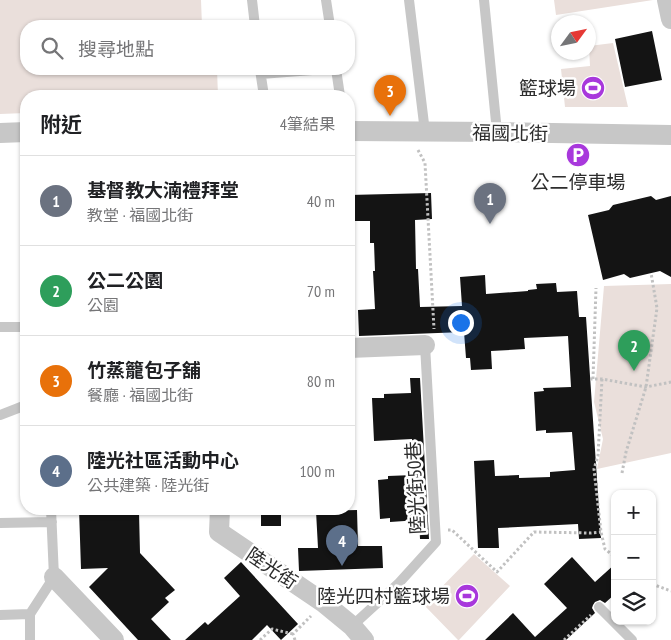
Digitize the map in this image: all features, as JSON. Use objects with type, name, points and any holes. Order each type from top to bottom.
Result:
[{"type":"street","points":[[667,0],[671,19]]},
{"type":"street","name":"福國北街","points":[[355,131],[671,136]]},
{"type":"street","points":[[0,133],[20,132]]},
{"type":"street","points":[[355,348],[425,345]]},
{"type":"street","name":"陸光街","points":[[220,515],[219,532],[324,603],[358,633]]},
{"type":"street","points":[[54,578],[114,640]]},
{"type":"lane","points":[[252,0],[254,20]]},
{"type":"lane","points":[[326,0],[329,20]]},
{"type":"lane","points":[[409,0],[416,132]]},
{"type":"lane","points":[[484,0],[497,132]]},
{"type":"lane","points":[[260,75],[263,90]]},
{"type":"lane","points":[[337,75],[339,90]]},
{"type":"lane","points":[[0,327],[20,328]]},
{"type":"lane","name":"陸光街50巷","points":[[358,633],[398,584],[436,542],[425,345]]},
{"type":"lane","points":[[0,415],[20,407]]},
{"type":"lane","points":[[30,640],[30,614],[54,578],[51,515]]},
{"type":"lane","points":[[0,523],[52,522]]},
{"type":"lane","points":[[599,607],[632,640]]},
{"type":"lane","points":[[0,616],[30,614]]},
{"type":"path","points":[[416,132],[425,163],[434,332],[425,345]]},
{"type":"path","points":[[622,473],[626,452],[646,387],[657,308],[651,273]]},
{"type":"path","points":[[596,288],[592,379],[646,387],[671,382]]},
{"type":"path","points":[[602,379],[598,456],[594,469],[601,532],[605,549],[611,553]]},
{"type":"path","points":[[435,531],[452,530],[497,572],[534,532],[601,532]]},
{"type":"path","points":[[656,585],[671,591]]},
{"type":"path","points":[[293,634],[324,603]]},
{"type":"path","points":[[564,640],[599,607]]},
{"type":"path","points":[[260,640],[272,629],[293,634]]},
{"type":"path","points":[[293,634],[295,640]]},
{"type":"shaded area","points":[[0,0],[201,0],[202,20],[20,20],[20,75],[217,75],[218,90],[20,90],[20,113],[0,114]]},
{"type":"shaded area","points":[[554,0],[653,0],[556,15]]},
{"type":"shaded area","name":"籃球場","points":[[613,43],[628,107],[565,107],[561,69],[590,66],[590,60],[596,60],[596,45]]},
{"type":"shaded area","points":[[671,284],[671,453],[597,469],[603,439],[594,402],[604,286]]},
{"type":"shaded area","name":"陸光四村籃球場","points":[[474,554],[510,586],[458,640],[424,605]]},
{"type":"building","points":[[652,31],[662,80],[625,87],[615,39]]},
{"type":"building","points":[[431,193],[432,219],[415,220],[416,269],[418,269],[420,307],[462,306],[460,277],[485,275],[486,294],[528,291],[537,289],[536,284],[556,283],[557,292],[577,291],[579,317],[586,317],[601,538],[579,539],[578,524],[498,528],[499,548],[478,548],[474,461],[494,460],[495,476],[519,475],[519,478],[550,477],[550,472],[575,470],[572,432],[546,433],[546,430],[536,431],[534,392],[544,391],[543,388],[571,387],[568,336],[524,338],[525,349],[491,351],[492,369],[471,370],[470,358],[466,358],[464,332],[359,336],[358,310],[375,309],[373,271],[375,271],[374,243],[370,243],[370,221],[355,221],[355,195]]},
{"type":"building","points":[[651,196],[656,200],[671,196],[671,277],[660,271],[630,278],[624,274],[603,280],[588,215],[609,210],[613,205]]},
{"type":"building","points":[[410,378],[420,378],[429,539],[420,539],[419,520],[390,522],[390,518],[380,519],[378,480],[388,479],[388,476],[414,475],[412,439],[374,441],[372,398],[384,398],[384,394],[411,393]]},
{"type":"building","points":[[355,510],[357,510],[358,546],[382,546],[383,568],[299,571],[298,548],[318,548],[316,515],[355,515]]},
{"type":"building","points":[[79,515],[139,515],[140,553],[175,590],[165,598],[169,602],[151,619],[171,640],[138,640],[89,587],[108,568],[81,569]]},
{"type":"building","points":[[261,515],[281,515],[281,526],[261,526]]},
{"type":"building","points":[[572,557],[595,582],[611,568],[611,598],[605,603],[600,600],[595,602],[592,608],[595,613],[566,640],[485,640],[513,613],[535,637],[567,608],[544,584]]},
{"type":"building","points":[[241,562],[298,624],[281,640],[267,625],[252,640],[185,640],[205,622],[208,625],[240,596],[224,578]]},
{"type":"place","name":"籃球場","points":[[593,88]]},
{"type":"place","name":"竹蒸籠包子舖","points":[[390,116]]},
{"type":"place","name":"公二停車場","points":[[578,155]]},
{"type":"place","name":"基督教大湳禮拜堂","points":[[490,224]]},
{"type":"place","name":"公二公園","points":[[634,371]]},
{"type":"place","name":"陸光社區活動中心","points":[[342,566]]},
{"type":"place","name":"陸光四村籃球場","points":[[467,596]]}]
